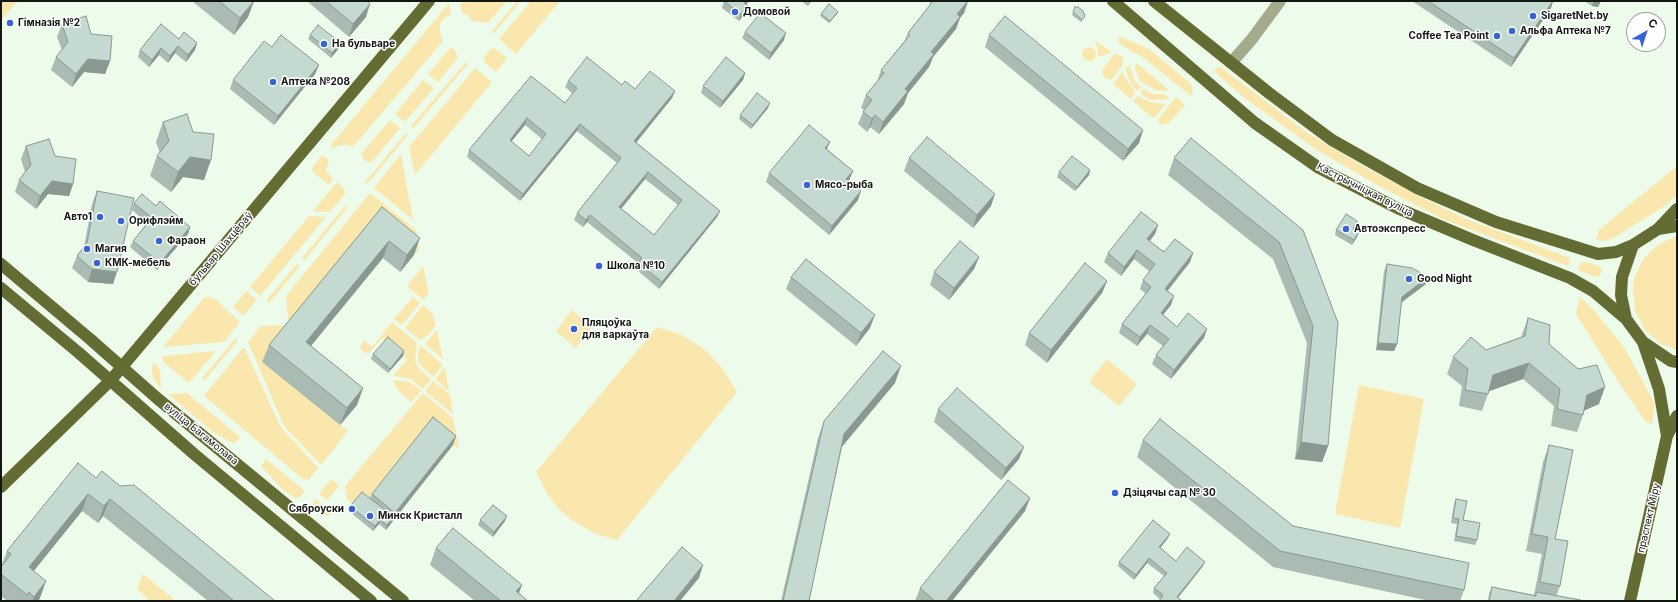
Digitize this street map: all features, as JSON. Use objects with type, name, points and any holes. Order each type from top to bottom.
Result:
[{"type":"main road","name":"бульвар Шахцёраў","points":[[1,487],[111,380],[429,1]]},
{"type":"main road","name":"Кастрычніцкая вуліца","points":[[1113,1],[1255,123],[1319,168],[1397,208],[1570,278],[1593,291],[1626,319]]},
{"type":"main road","points":[[1154,1],[1268,93],[1332,140],[1417,188],[1496,222],[1598,254],[1616,252],[1633,246],[1658,229],[1677,209]]},
{"type":"main road","points":[[1658,229],[1677,226]]},
{"type":"main road","points":[[1633,246],[1622,277],[1621,295],[1626,319],[1643,342],[1659,389],[1667,436]]},
{"type":"main road","name":"вуліца Багамолава","points":[[1,264],[158,398],[403,601]]},
{"type":"main road","name":"вуліца Багамолава","points":[[1,288],[111,380],[194,454],[371,601]]},
{"type":"main road","points":[[1643,342],[1671,361],[1677,362]]},
{"type":"main road","points":[[1667,436],[1677,416]]},
{"type":"main road","name":"праспект Міру","points":[[1630,601],[1667,436]]},
{"type":"street","points":[[1230,62],[1252,39],[1280,1]]},
{"type":"shaded area","points":[[1,1],[18,1],[1,20]]},
{"type":"shaded area","points":[[507,1],[488,23],[473,21],[466,14],[462,13],[460,3]]},
{"type":"shaded area","points":[[517,1],[521,1],[493,34],[492,31]]},
{"type":"shaded area","points":[[531,1],[560,1],[516,54],[499,39]]},
{"type":"shaded area","points":[[449,3],[451,14],[444,18],[440,24],[440,33],[443,41],[353,147],[341,145],[333,148],[330,146]]},
{"type":"shaded area","points":[[1119,36],[1149,49],[1191,84],[1193,91],[1191,96],[1144,58],[1119,44]]},
{"type":"shaded area","points":[[1095,41],[1111,51],[1110,53],[1098,57],[1098,50]]},
{"type":"shaded area","points":[[451,47],[455,50],[458,58],[438,82],[428,74]]},
{"type":"shaded area","points":[[1089,47],[1094,49],[1096,54],[1094,59],[1089,61],[1084,59],[1082,54],[1084,49]]},
{"type":"shaded area","points":[[494,48],[507,58],[496,72],[485,63],[484,59],[491,49]]},
{"type":"shaded area","points":[[1114,54],[1124,58],[1122,66],[1111,80],[1105,78],[1101,72]]},
{"type":"shaded area","points":[[466,62],[468,64],[413,129],[411,126]]},
{"type":"shaded area","points":[[1136,64],[1168,89],[1166,91],[1155,90],[1140,81],[1135,69]]},
{"type":"shaded area","points":[[1130,65],[1134,80],[1141,87],[1138,91],[1133,87],[1127,74],[1126,68]]},
{"type":"shaded area","points":[[1219,66],[1309,134],[1363,166],[1466,219],[1570,258],[1568,266],[1445,220],[1377,185],[1317,150],[1243,97],[1214,71]]},
{"type":"shaded area","points":[[475,68],[492,82],[415,175],[409,147]]},
{"type":"shaded area","points":[[1122,72],[1135,93],[1131,99],[1113,84]]},
{"type":"shaded area","points":[[423,80],[434,88],[405,122],[395,114]]},
{"type":"shaded area","points":[[1143,89],[1153,94],[1164,94],[1170,99],[1152,100],[1145,97],[1140,92]]},
{"type":"shaded area","points":[[1138,96],[1150,102],[1166,104],[1153,118],[1133,101]]},
{"type":"shaded area","points":[[1176,97],[1185,105],[1169,123],[1162,125],[1157,121],[1158,119]]},
{"type":"shaded area","points":[[390,120],[400,128],[372,162],[366,162],[361,154]]},
{"type":"shaded area","points":[[406,133],[408,135],[367,184],[365,182]]},
{"type":"shaded area","points":[[401,154],[413,220],[374,188]]},
{"type":"shaded area","points":[[322,155],[329,160],[326,171],[333,179],[329,185],[313,172],[312,168]]},
{"type":"shaded area","points":[[1677,166],[1677,195],[1666,205],[1617,236],[1606,241],[1596,240],[1599,230]]},
{"type":"shaded area","points":[[337,182],[344,189],[345,194],[330,212],[313,211]]},
{"type":"shaded area","points":[[370,193],[416,230],[419,250],[414,254],[376,224],[293,324],[288,320],[286,296]]},
{"type":"shaded area","points":[[345,206],[347,208],[305,260],[302,258]]},
{"type":"shaded area","points":[[309,216],[326,217],[260,296],[250,287]]},
{"type":"shaded area","points":[[1677,236],[1677,350],[1661,344],[1645,330],[1635,311],[1633,289],[1634,279],[1643,259],[1659,244]]},
{"type":"shaded area","points":[[1581,262],[1587,262],[1599,266],[1602,269],[1600,276],[1595,277],[1578,270]]},
{"type":"shaded area","points":[[297,264],[300,266],[269,303],[266,301]]},
{"type":"shaded area","points":[[423,266],[429,293],[423,300],[407,286]]},
{"type":"shaded area","points":[[246,291],[257,300],[243,316],[233,307]]},
{"type":"shaded area","points":[[209,297],[215,299],[240,322],[224,342],[163,347],[204,298]]},
{"type":"shaded area","points":[[413,297],[420,303],[402,325],[394,319]]},
{"type":"shaded area","points":[[1580,297],[1592,308],[1624,347],[1655,404],[1652,424],[1646,422],[1621,386],[1576,314]]},
{"type":"shaded area","points":[[423,305],[433,314],[436,326],[425,338],[420,340],[405,328]]},
{"type":"shaded area","name":"Пляцоўка для варкаўта","points":[[572,310],[592,327],[576,348],[556,331]]},
{"type":"shaded area","points":[[392,322],[417,343],[415,361],[419,369],[431,379],[423,389],[411,379],[393,376],[407,359],[382,338],[369,353],[365,353],[360,348],[364,340],[372,347]]},
{"type":"shaded area","points":[[284,325],[289,329],[263,362],[348,431],[321,465],[284,426],[248,342],[261,326]]},
{"type":"shaded area","points":[[657,327],[682,335],[703,348],[722,368],[737,392],[617,540],[596,534],[571,520],[559,509],[548,495],[536,472]]},
{"type":"shaded area","points":[[437,330],[443,359],[425,344]]},
{"type":"shaded area","points":[[236,338],[238,340],[205,380],[202,378]]},
{"type":"shaded area","points":[[420,345],[443,365],[433,377],[418,363],[418,352]]},
{"type":"shaded area","points":[[244,347],[280,426],[318,468],[309,480],[303,479],[204,396]]},
{"type":"shaded area","points":[[216,351],[189,383],[162,361],[163,356]]},
{"type":"shaded area","points":[[1107,359],[1137,384],[1119,406],[1089,382]]},
{"type":"shaded area","points":[[153,362],[160,369],[161,389],[153,378]]},
{"type":"shaded area","points":[[445,367],[449,392],[435,379]]},
{"type":"shaded area","points":[[393,380],[410,382],[421,391],[411,402],[397,389]]},
{"type":"shaded area","points":[[433,381],[450,395],[453,414],[425,391]]},
{"type":"shaded area","points":[[1359,385],[1424,399],[1400,528],[1335,514]]},
{"type":"shaded area","points":[[187,393],[240,437],[234,444],[213,432],[168,394]]},
{"type":"shaded area","points":[[423,393],[453,418],[459,449],[430,427],[369,503],[354,505],[347,499],[345,486]]},
{"type":"shaded area","points":[[266,459],[305,491],[300,497],[295,498],[281,488],[261,466]]},
{"type":"shaded area","points":[[331,479],[339,486],[327,500],[319,494]]},
{"type":"shaded area","points":[[315,499],[333,513],[328,516],[317,513],[314,509],[313,503]]},
{"type":"shaded area","points":[[143,574],[176,601],[150,601],[137,589]]},
{"type":"building","points":[[219,1],[254,1],[240,18]]},
{"type":"building","points":[[326,1],[367,1],[370,4],[353,24]]},
{"type":"building","points":[[724,1],[746,1],[744,3],[748,6],[741,14]]},
{"type":"building","points":[[933,1],[968,1],[957,14],[960,17],[931,52],[934,54],[905,89],[908,91],[883,122],[875,115],[872,119],[863,112],[872,100],[866,95],[884,73],[881,70],[910,35],[908,33]]},
{"type":"building","points":[[1428,1],[1553,1],[1514,58]]},
{"type":"building","points":[[829,4],[838,12],[830,21],[821,14]]},
{"type":"building","points":[[1075,7],[1078,7],[1083,11],[1085,16],[1082,20],[1073,12]]},
{"type":"building","points":[[760,13],[786,33],[771,53],[745,32]]},
{"type":"building","points":[[86,16],[91,34],[112,36],[110,61],[88,59],[76,74],[56,57],[68,42],[62,24]]},
{"type":"building","points":[[1005,16],[1143,130],[1128,149],[989,35]]},
{"type":"building","points":[[161,24],[179,39],[184,32],[197,43],[188,55],[178,46],[170,56],[161,48],[152,60],[140,50]]},
{"type":"building","name":"На бульваре","points":[[318,25],[341,43],[332,53],[310,35]]},
{"type":"building","name":"Аптека №208","points":[[281,35],[319,65],[278,116],[233,80],[264,41],[272,47]]},
{"type":"building","points":[[587,57],[622,85],[625,81],[635,89],[650,71],[675,91],[634,141],[720,211],[662,282],[638,263],[642,258],[590,215],[586,220],[577,213],[621,158],[580,124],[523,194],[469,150],[531,76],[565,103],[577,88],[568,81]],"holes":[[[527,118],[546,134],[529,156],[510,140]],[[648,172],[682,200],[654,235],[619,207]]]},
{"type":"building","points":[[726,57],[745,73],[723,101],[703,86]]},
{"type":"building","points":[[757,93],[770,103],[753,125],[740,115]]},
{"type":"building","points":[[187,114],[193,132],[214,134],[211,160],[190,157],[178,172],[157,156],[169,141],[163,122]]},
{"type":"building","name":"Мясо-рыба","points":[[809,125],[830,142],[825,148],[853,171],[846,179],[861,191],[832,226],[769,173]]},
{"type":"building","points":[[927,137],[995,194],[977,215],[909,158]]},
{"type":"building","points":[[1191,138],[1303,230],[1338,323],[1328,446],[1301,442],[1313,326],[1279,242],[1174,158]]},
{"type":"building","points":[[49,139],[55,156],[76,159],[73,184],[52,181],[40,196],[19,180],[31,165],[26,146]]},
{"type":"building","points":[[1072,156],[1090,170],[1077,187],[1059,172]]},
{"type":"building","points":[[97,191],[134,198],[117,272],[92,269],[77,256],[87,243]]},
{"type":"building","name":"Фараон","points":[[142,194],[156,206],[160,201],[190,227],[160,263],[133,241],[152,218],[134,203]]},
{"type":"building","points":[[382,207],[420,238],[407,255],[389,241],[306,342],[363,388],[347,408],[269,345]]},
{"type":"building","points":[[1141,212],[1158,225],[1147,239],[1164,252],[1175,239],[1193,253],[1165,289],[1174,296],[1161,313],[1177,327],[1188,313],[1207,329],[1174,370],[1156,355],[1169,339],[1150,325],[1140,337],[1122,324],[1151,287],[1143,280],[1155,264],[1137,250],[1124,267],[1108,253]]},
{"type":"building","name":"Автоэкспресс","points":[[1346,214],[1357,221],[1353,229],[1359,232],[1354,240],[1336,230]]},
{"type":"building","points":[[960,241],[979,257],[954,288],[934,272]]},
{"type":"building","points":[[806,259],[875,315],[861,333],[791,277]]},
{"type":"building","points":[[1085,263],[1107,281],[1051,350],[1029,333]]},
{"type":"building","points":[[1387,264],[1412,268],[1428,277],[1402,297],[1397,344],[1378,343]]},
{"type":"building","points":[[1528,318],[1550,325],[1549,344],[1578,369],[1597,365],[1605,387],[1587,395],[1583,415],[1557,409],[1560,389],[1529,363],[1493,375],[1488,394],[1465,390],[1468,369],[1453,357],[1471,337],[1486,350],[1525,336]]},
{"type":"building","points":[[388,337],[404,351],[390,369],[373,354]]},
{"type":"building","points":[[883,351],[901,366],[844,434],[809,601],[783,601],[824,421]]},
{"type":"building","points":[[957,388],[1024,447],[1006,468],[938,409]]},
{"type":"building","points":[[433,417],[456,436],[395,513],[372,494]]},
{"type":"building","points":[[1160,419],[1293,526],[1469,563],[1464,590],[1280,551],[1143,440]]},
{"type":"building","points":[[1549,445],[1573,450],[1555,539],[1568,541],[1560,586],[1540,582],[1548,537],[1532,534]]},
{"type":"building","points":[[78,463],[96,478],[102,471],[120,486],[134,485],[275,601],[234,601],[110,499],[104,506],[88,494],[29,567],[46,581],[34,597],[29,592],[27,595],[1,574],[1,567],[11,554],[7,551]]},
{"type":"building","points":[[1008,480],[1030,498],[946,601],[935,601],[920,588]]},
{"type":"building","name":"Минск Кристалл","points":[[362,492],[394,517],[387,525],[380,520],[375,526],[350,506]]},
{"type":"building","points":[[1456,499],[1467,501],[1463,520],[1480,523],[1477,540],[1456,536],[1459,519],[1453,518]]},
{"type":"building","points":[[493,505],[507,516],[494,532],[480,520]]},
{"type":"building","points":[[1153,520],[1170,534],[1159,547],[1176,561],[1187,547],[1205,562],[1177,597],[1182,601],[1159,601],[1163,595],[1154,588],[1167,573],[1149,558],[1136,575],[1119,562]]},
{"type":"building","points":[[453,528],[522,585],[516,591],[528,601],[501,601],[436,548]]},
{"type":"building","points":[[682,547],[703,565],[674,601],[636,601]]},
{"type":"building","points":[[1492,587],[1536,596],[1536,592],[1581,601],[1489,601]]},
{"type":"place","name":"Домовой","points":[[735,12]]},
{"type":"place","name":"SigaretNet.by","points":[[1533,16]]},
{"type":"place","name":"Гімназія №2","points":[[10,23]]},
{"type":"place","name":"Альфа Аптека №7","points":[[1512,31]]},
{"type":"place","name":"Coffee Tea Point","points":[[1497,36]]},
{"type":"place","name":"На бульваре","points":[[324,44]]},
{"type":"place","name":"Аптека №208","points":[[273,82]]},
{"type":"place","name":"Мясо-рыба","points":[[807,185]]},
{"type":"place","name":"Авто1","points":[[100,217]]},
{"type":"place","name":"Орифлэйм","points":[[121,221]]},
{"type":"place","name":"Автоэкспресс","points":[[1346,229]]},
{"type":"place","name":"Фараон","points":[[159,241]]},
{"type":"place","name":"Магия","points":[[87,249]]},
{"type":"place","name":"КМК-мебель","points":[[97,263]]},
{"type":"place","name":"Школа №10","points":[[599,266]]},
{"type":"place","name":"Good Night","points":[[1409,279]]},
{"type":"place","name":"Пляцоўка для варкаўта","points":[[574,329]]},
{"type":"place","name":"Дзіцячы сад № 30","points":[[1115,493]]},
{"type":"place","name":"Сяброуски","points":[[352,509]]},
{"type":"place","name":"Минск Кристалл","points":[[370,516]]}]
